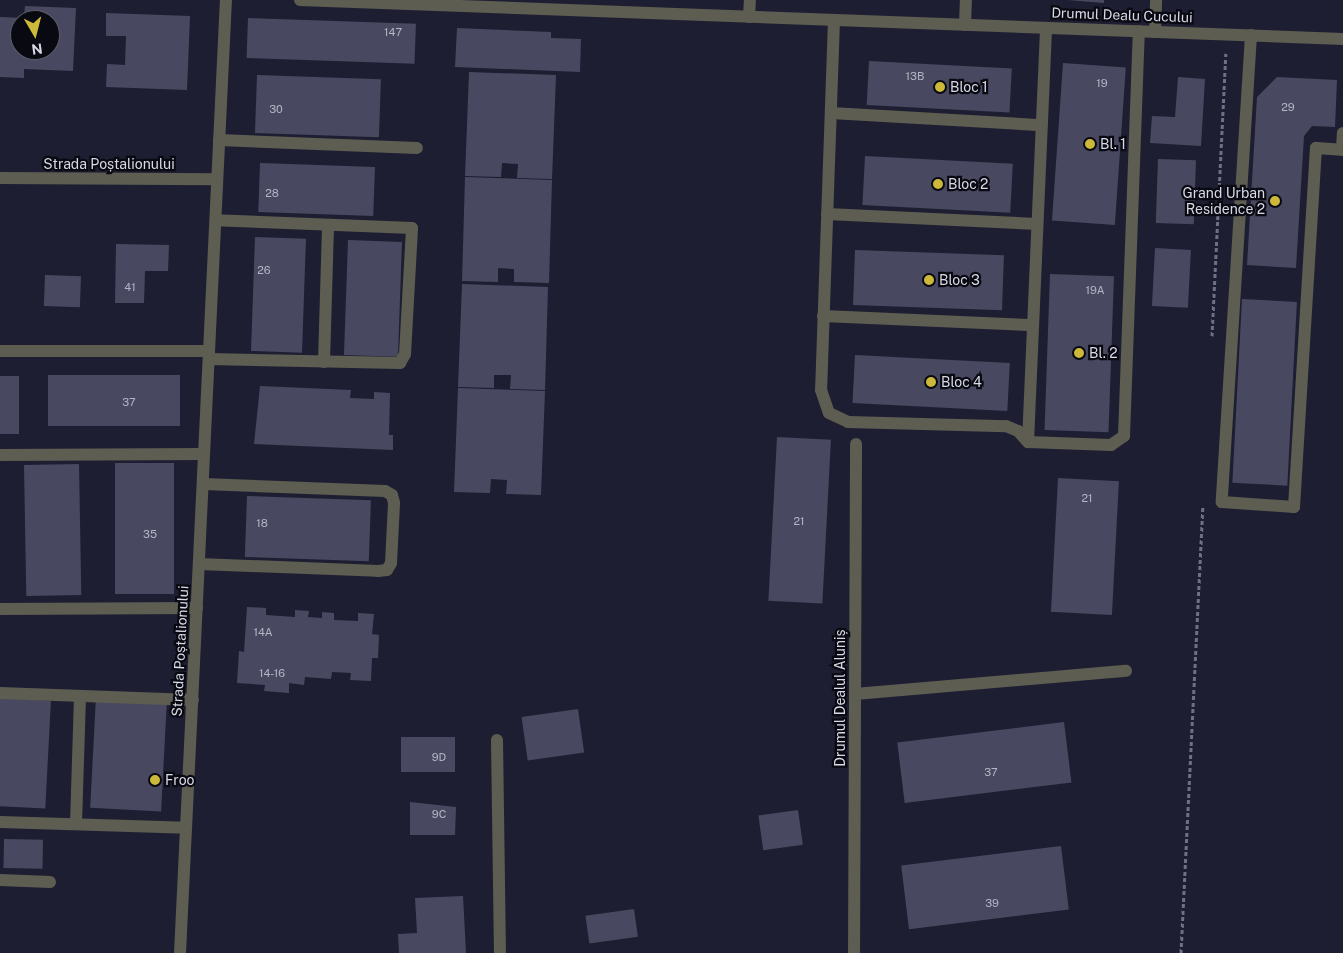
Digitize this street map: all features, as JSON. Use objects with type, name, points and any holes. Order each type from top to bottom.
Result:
[{"type":"street","name":"Strada Poștalionului","points":[[180,953],[226,0]]},
{"type":"street","name":"Drumul Dealu Cucului","points":[[300,0],[1343,39]]},
{"type":"street","points":[[749,17],[750,0]]},
{"type":"street","points":[[964,25],[966,0]]},
{"type":"street","points":[[1155,32],[1156,0]]},
{"type":"street","points":[[834,20],[821,390],[829,413],[848,422],[1006,426],[1018,431],[1028,442],[1111,445],[1124,436],[1139,31]]},
{"type":"street","points":[[1028,442],[1046,28]]},
{"type":"street","points":[[1251,35],[1222,502],[1294,506],[1316,148],[1342,150],[1343,133]]},
{"type":"street","points":[[831,113],[1042,125]]},
{"type":"street","points":[[219,140],[416,148]]},
{"type":"street","name":"Strada Poștalionului","points":[[0,178],[217,179]]},
{"type":"street","points":[[827,214],[1037,224]]},
{"type":"street","points":[[0,351],[209,355],[324,362],[400,363],[405,354],[412,228],[216,220]]},
{"type":"street","points":[[324,362],[328,225]]},
{"type":"street","points":[[823,316],[1033,325]]},
{"type":"street","name":"Drumul Dealul Aluniș","points":[[854,953],[856,444]]},
{"type":"street","points":[[0,455],[204,454]]},
{"type":"street","points":[[199,564],[378,571],[387,570],[392,553],[394,503],[392,495],[384,491],[203,484]]},
{"type":"street","points":[[0,609],[197,608]]},
{"type":"street","points":[[854,694],[1126,671]]},
{"type":"street","points":[[0,693],[193,700]]},
{"type":"street","points":[[76,824],[80,696]]},
{"type":"street","points":[[497,740],[500,953]]},
{"type":"street","points":[[0,822],[186,828]]},
{"type":"street","points":[[0,880],[50,882]]},
{"type":"building","points":[[1068,0],[1104,0],[1104,3]]},
{"type":"building","points":[[25,6],[76,8],[73,71],[24,69],[24,78],[0,77],[0,17],[10,17],[10,60],[60,60],[60,10],[25,10]]},
{"type":"building","points":[[106,13],[190,16],[187,90],[106,87],[107,64],[125,65],[126,36],[106,36]]},
{"type":"building","points":[[248,18],[416,24],[415,64],[247,58]]},
{"type":"building","points":[[457,28],[551,32],[551,38],[581,39],[580,72],[455,67]]},
{"type":"building","name":"Bloc 1","points":[[869,61],[1012,68],[1010,112],[867,105]]},
{"type":"building","name":"Bl. 1","points":[[1063,63],[1126,67],[1115,225],[1052,221]]},
{"type":"building","points":[[469,72],[556,75],[552,179],[517,178],[518,164],[502,163],[501,177],[465,176]]},
{"type":"building","points":[[257,75],[381,79],[379,137],[255,133]]},
{"type":"building","points":[[1178,77],[1205,79],[1201,146],[1150,143],[1152,116],[1175,117]]},
{"type":"building","name":"Grand Urban Residence 2","points":[[1277,77],[1337,80],[1335,127],[1312,126],[1304,136],[1296,268],[1247,265],[1257,97]]},
{"type":"building","name":"Bloc 2","points":[[865,156],[1013,164],[1010,213],[862,205]]},
{"type":"building","points":[[1158,159],[1196,160],[1194,224],[1156,223]]},
{"type":"building","points":[[260,163],[375,167],[373,216],[258,212]]},
{"type":"building","points":[[465,177],[552,180],[549,283],[514,282],[514,269],[498,268],[498,282],[462,281]]},
{"type":"building","points":[[255,237],[306,239],[302,353],[251,351]]},
{"type":"building","points":[[348,240],[402,242],[398,357],[344,355]]},
{"type":"building","points":[[116,244],[169,245],[168,271],[145,271],[144,303],[115,303]]},
{"type":"building","points":[[1155,248],[1191,250],[1188,308],[1152,306]]},
{"type":"building","name":"Bloc 3","points":[[855,250],[1004,255],[1002,310],[853,305]]},
{"type":"building","name":"Bl. 2","points":[[1050,274],[1114,276],[1109,432],[1045,430]]},
{"type":"building","points":[[45,275],[81,276],[80,307],[44,306]]},
{"type":"building","points":[[462,284],[548,287],[545,390],[510,389],[511,375],[494,375],[494,388],[458,387]]},
{"type":"building","points":[[1242,299],[1297,302],[1287,486],[1232,483]]},
{"type":"building","name":"Bloc 4","points":[[855,355],[1010,363],[1007,411],[852,403]]},
{"type":"building","points":[[48,375],[180,375],[180,426],[48,426]]},
{"type":"building","points":[[0,376],[19,376],[19,434],[0,434]]},
{"type":"building","points":[[260,386],[351,390],[350,398],[374,399],[374,392],[390,393],[389,435],[393,435],[393,450],[254,444]]},
{"type":"building","points":[[458,388],[545,391],[541,495],[506,494],[507,480],[491,479],[490,493],[454,492]]},
{"type":"building","points":[[777,437],[831,440],[822,604],[768,601]]},
{"type":"building","points":[[115,463],[174,463],[174,594],[115,594]]},
{"type":"building","points":[[79,464],[81,595],[26,596],[24,465]]},
{"type":"building","points":[[1058,478],[1119,481],[1112,615],[1051,612]]},
{"type":"building","points":[[247,496],[371,500],[369,561],[245,557]]},
{"type":"building","points":[[247,607],[266,608],[266,615],[295,617],[295,610],[309,611],[308,617],[322,618],[322,612],[334,613],[334,620],[358,621],[358,613],[374,614],[372,634],[379,635],[378,658],[372,658],[371,681],[350,680],[351,673],[332,672],[331,679],[305,677],[304,685],[289,683],[289,693],[264,691],[265,685],[237,683],[239,651],[244,652]]},
{"type":"building","points":[[96,697],[167,701],[161,812],[90,808]]},
{"type":"building","points":[[0,698],[51,701],[45,809],[0,806]]},
{"type":"building","points":[[578,709],[584,753],[528,761],[522,717]]},
{"type":"building","points":[[1064,722],[1071,783],[905,803],[897,742]]},
{"type":"building","points":[[401,737],[455,737],[455,772],[401,772]]},
{"type":"building","points":[[410,802],[456,807],[455,835],[410,835]]},
{"type":"building","points":[[798,810],[803,845],[763,850],[758,816]]},
{"type":"building","points":[[4,839],[43,840],[42,869],[3,868]]},
{"type":"building","points":[[1061,846],[1069,910],[909,929],[901,866]]},
{"type":"building","points":[[463,896],[466,953],[399,953],[398,934],[417,933],[415,898]]},
{"type":"building","points":[[634,909],[638,937],[589,944],[585,916]]},
{"type":"place","name":"Bloc 1","points":[[940,87]]},
{"type":"place","name":"Bl. 1","points":[[1090,144]]},
{"type":"place","name":"Bloc 2","points":[[938,184]]},
{"type":"place","name":"Grand Urban Residence 2","points":[[1275,201]]},
{"type":"place","name":"Bloc 3","points":[[929,280]]},
{"type":"place","name":"Bl. 2","points":[[1079,353]]},
{"type":"place","name":"Bloc 4","points":[[931,382]]},
{"type":"place","name":"Froo","points":[[155,780]]}]
